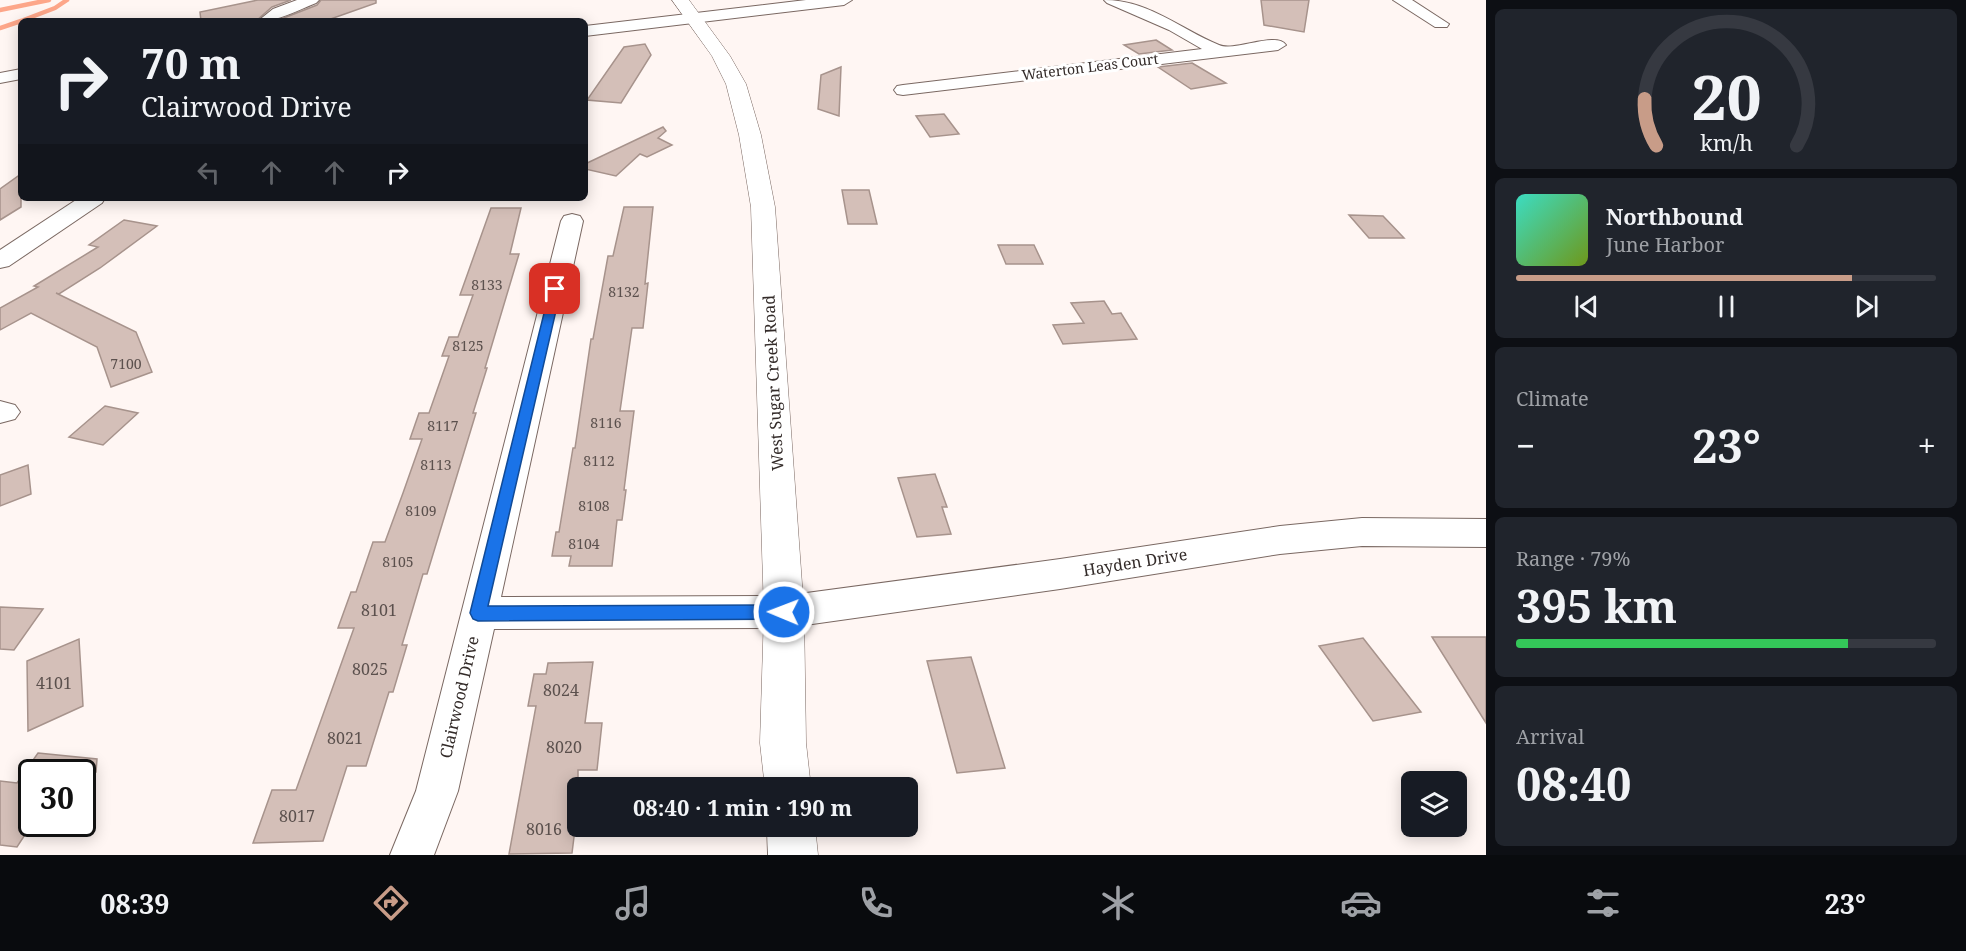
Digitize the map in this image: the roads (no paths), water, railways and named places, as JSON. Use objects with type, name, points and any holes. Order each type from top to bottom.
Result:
[{"type":"main road","name":"West Sugar Creek Road","points":[[680,0],[721,56],[736,84],[750,135],[763,207],[784,612],[783,743],[787,777]]},
{"type":"main road","points":[[792,837],[793,855]]},
{"type":"street","points":[[270,18],[279,12],[311,0]]},
{"type":"street","points":[[588,31],[844,0]]},
{"type":"street","points":[[1112,0],[1175,27],[1219,52]]},
{"type":"street","points":[[1401,0],[1441,24]]},
{"type":"street","name":"Waterton Leas Court","points":[[903,90],[1278,45]]},
{"type":"street","points":[[0,78],[18,75]]},
{"type":"street","points":[[0,261],[90,201]]},
{"type":"street","name":"Clairwood Drive","points":[[412,855],[437,791],[572,221]]},
{"type":"street","name":"Hayden Drive","points":[[478,613],[784,612],[1060,574],[1280,540],[1362,531],[1486,533]]},
{"type":"waterway","points":[[0,10],[49,0]]},
{"type":"waterway","points":[[29,18],[55,8],[67,0]]},
{"type":"waterway","points":[[0,28],[18,22]]}]
